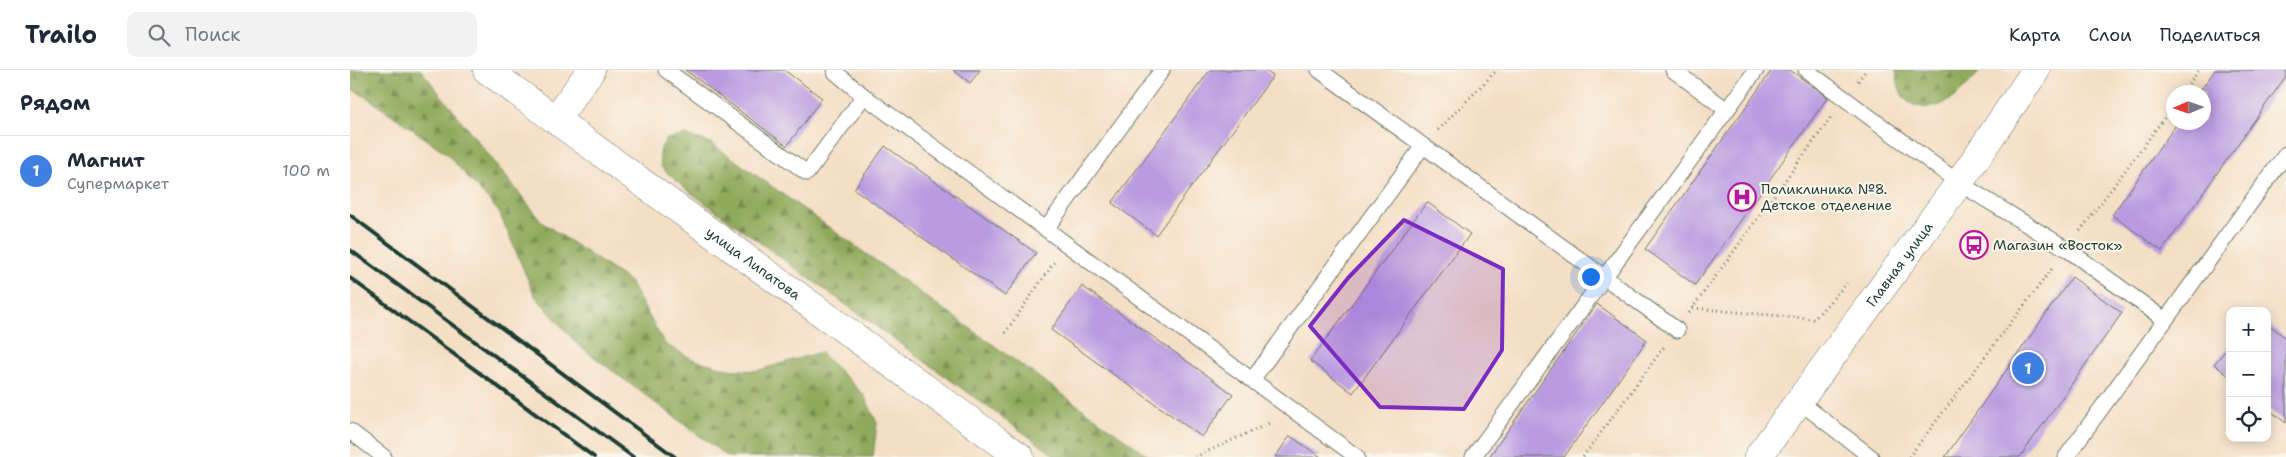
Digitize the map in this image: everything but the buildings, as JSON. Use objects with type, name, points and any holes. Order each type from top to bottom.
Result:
[{"type":"street","name":"улица Липатова","points":[[487,70],[1020,457]]},
{"type":"street","points":[[556,119],[591,70]]},
{"type":"street","name":"Главная улица","points":[[1758,457],[1959,183],[2036,70]]},
{"type":"lane","points":[[666,70],[807,173],[864,96]]},
{"type":"lane","points":[[837,70],[835,72],[864,96],[1357,457]]},
{"type":"lane","points":[[1046,230],[1162,70]]},
{"type":"lane","points":[[1319,70],[1676,330]]},
{"type":"lane","points":[[1673,70],[1727,110]]},
{"type":"lane","points":[[1474,457],[1756,70]]},
{"type":"lane","points":[[1806,70],[1959,183],[2067,249],[2165,320]]},
{"type":"lane","points":[[1252,380],[1423,146]]},
{"type":"lane","points":[[2066,457],[2286,154]]},
{"type":"lane","points":[[1800,402],[1871,457]]},
{"type":"lane","points":[[350,431],[384,457]]},
{"type":"path","points":[[1423,146],[1497,70]]},
{"type":"path","points":[[1584,457],[1866,70]]},
{"type":"path","points":[[2188,85],[2199,70]]},
{"type":"path","points":[[1909,457],[2166,116]]},
{"type":"path","points":[[1006,333],[1067,245]]},
{"type":"path","points":[[1692,308],[1814,319],[1851,279]]},
{"type":"path","points":[[1195,457],[1295,412]]},
{"type":"highlighted area","points":[[1404,220],[1503,269],[1502,350],[1464,409],[1380,407],[1310,326],[1348,278]]},
{"type":"green space","points":[[350,70],[421,70],[543,223],[629,281],[665,344],[692,359],[728,369],[756,371],[820,352],[864,395],[877,423],[873,457],[728,457],[578,345],[535,296],[499,212],[446,153],[368,98],[350,88]]},
{"type":"green space","points":[[1896,70],[1981,70],[1967,86],[1951,99],[1932,107],[1923,107],[1908,102],[1902,94],[1898,85]]},
{"type":"green space","points":[[685,135],[711,143],[1150,457],[1057,457],[683,187],[661,167],[659,152],[666,139]]},
{"type":"railway","points":[[350,215],[675,457]]},
{"type":"railway","points":[[350,250],[633,457]]},
{"type":"railway","points":[[350,278],[594,457]]},
{"type":"place","name":"Поликлиника №8. Детское отделение","points":[[1742,197]]},
{"type":"place","name":"Магазин «Восток»","points":[[1974,245]]},
{"type":"place","name":"Магнит","points":[[2028,368]]}]
